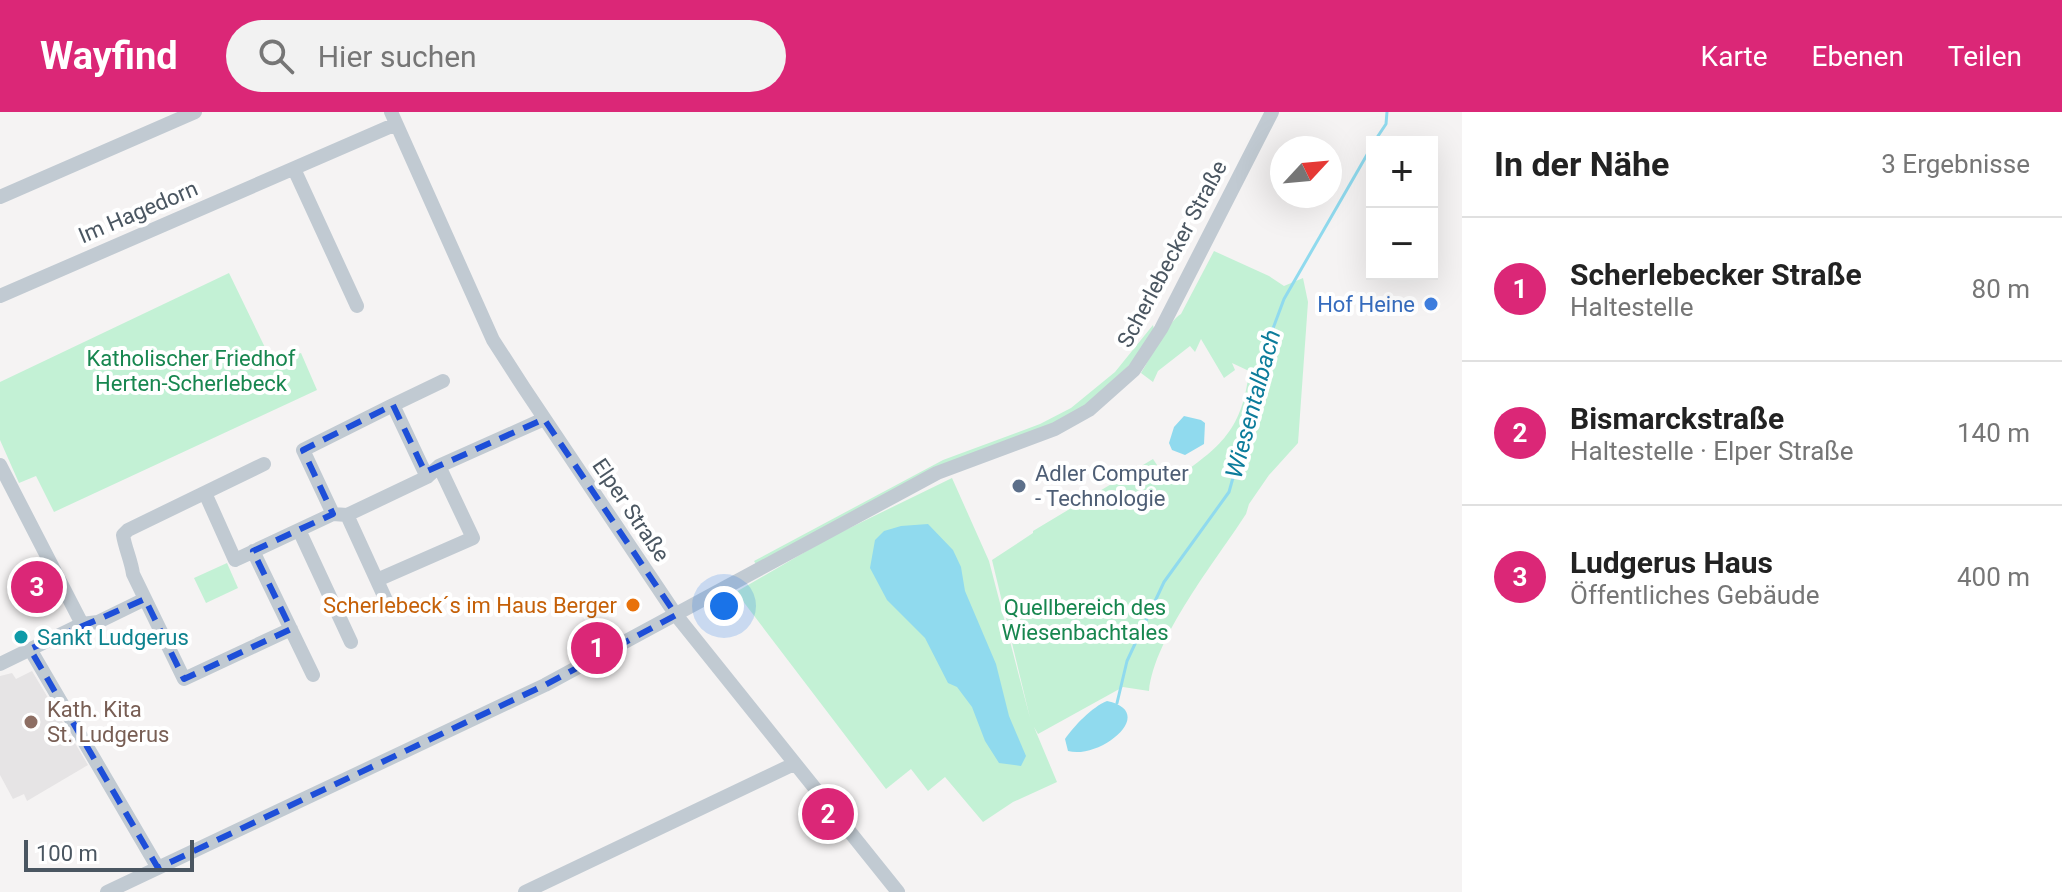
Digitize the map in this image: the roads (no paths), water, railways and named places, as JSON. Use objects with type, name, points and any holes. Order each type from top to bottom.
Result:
[{"type":"street","points":[[0,197],[195,112]]},
{"type":"street","name":"Scherlebecker Straße","points":[[107,892],[545,685],[937,473],[1055,429],[1089,410],[1134,370],[1161,329],[1272,112]]},
{"type":"street","name":"Elper Straße","points":[[394,118],[493,340],[544,419],[676,615],[898,892]]},
{"type":"street","name":"Im Hagedorn","points":[[0,296],[294,169],[394,118]]},
{"type":"street","points":[[294,169],[357,306]]},
{"type":"street","points":[[390,609],[377,580],[303,450],[443,381]]},
{"type":"street","points":[[393,405],[427,477]]},
{"type":"street","points":[[205,493],[235,560],[427,477],[439,466],[544,419]]},
{"type":"street","points":[[264,464],[123,535],[133,574],[184,679],[291,629]]},
{"type":"street","points":[[0,465],[82,624]]},
{"type":"street","points":[[377,580],[473,538],[439,466]]},
{"type":"street","points":[[299,530],[351,642]]},
{"type":"street","points":[[253,551],[313,675]]},
{"type":"street","points":[[0,664],[82,624],[98,622],[145,599]]},
{"type":"street","points":[[30,649],[158,868]]},
{"type":"street","points":[[525,892],[794,764]]},
{"type":"water","points":[[1184,416],[1205,423],[1204,444],[1185,455],[1172,450],[1169,443],[1174,427]]},
{"type":"water","points":[[928,524],[953,550],[961,567],[965,591],[996,664],[1009,716],[1026,756],[1021,766],[999,763],[985,741],[972,707],[957,687],[948,683],[925,638],[887,600],[870,568],[875,540],[884,531]]},
{"type":"water","points":[[1107,701],[1122,707],[1127,715],[1126,724],[1119,734],[1095,749],[1068,751],[1065,739],[1089,712]]},
{"type":"waterway","name":"Wiesentalbach","points":[[1378,136],[1386,124],[1387,112]]},
{"type":"waterway","name":"Wiesentalbach","points":[[1117,703],[1127,661],[1164,582],[1229,492],[1256,395],[1259,366],[1284,299],[1366,156]]},
{"type":"place","name":"Hof Heine","points":[[1431,304]]},
{"type":"place","name":"Adler Computer - Technologie","points":[[1019,486]]},
{"type":"place","name":"Ludgerus Haus","points":[[37,587]]},
{"type":"place","name":"Scherlebeck´s im Haus Berger","points":[[633,605]]},
{"type":"place","name":"Sankt Ludgerus","points":[[21,637]]},
{"type":"place","name":"Scherlebecker Straße","points":[[597,648]]},
{"type":"place","name":"Kath. Kita St. Ludgerus","points":[[31,722]]},
{"type":"place","name":"Bismarckstraße","points":[[828,814]]},
{"type":"park label","name":"Katholischer Friedhof Herten-Scherlebeck","points":[[191,370]]},
{"type":"park label","name":"Quellbereich des Wiesenbachtales","points":[[1085,620]]}]
